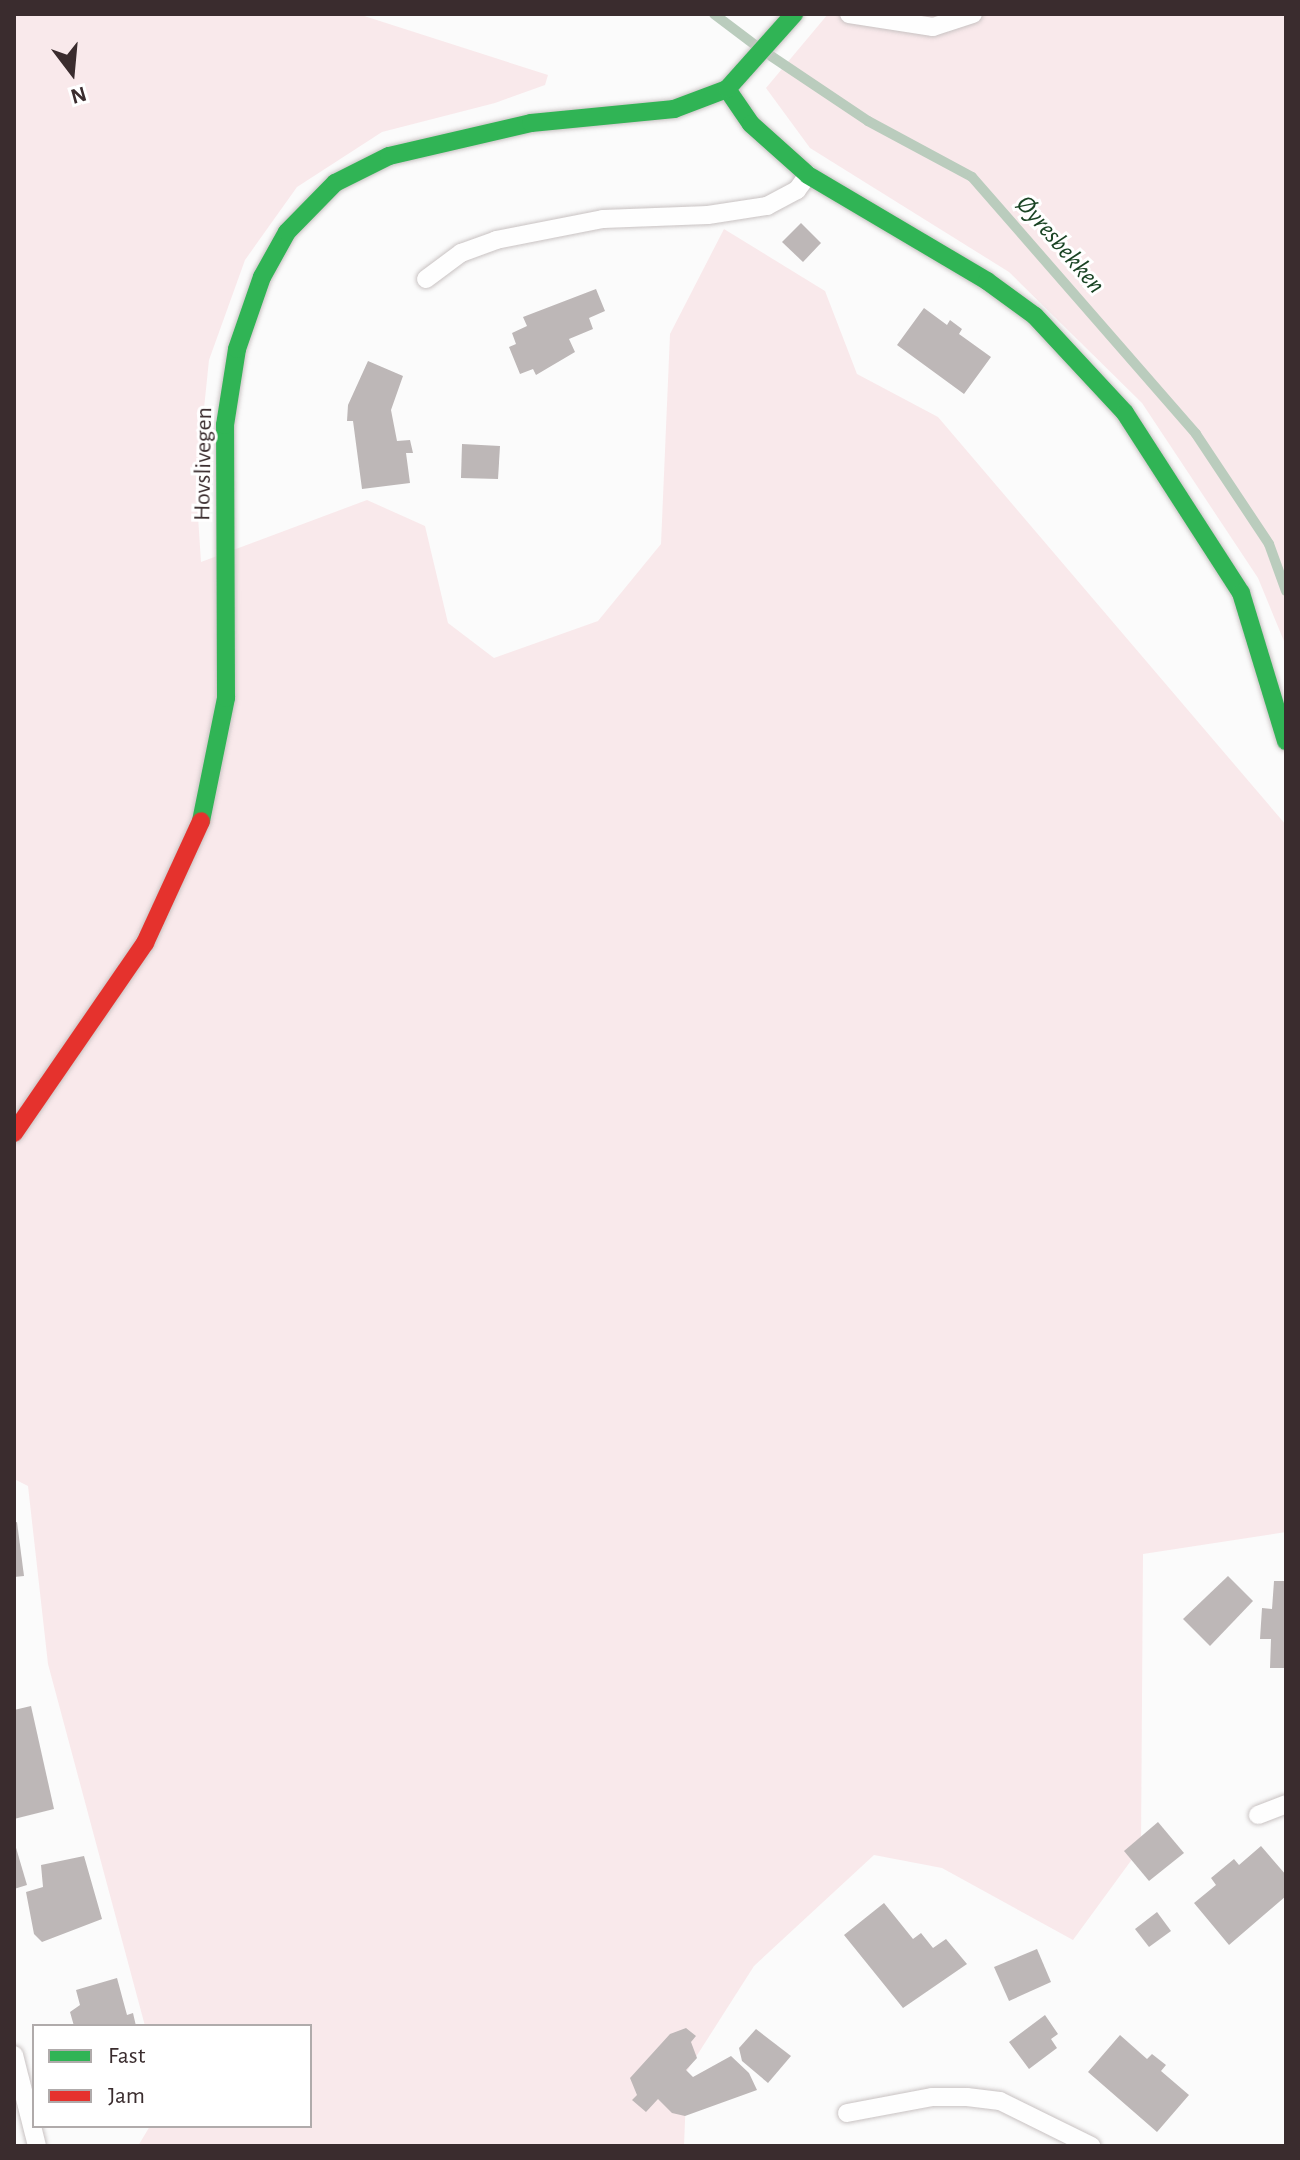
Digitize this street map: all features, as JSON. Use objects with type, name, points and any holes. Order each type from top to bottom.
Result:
[{"type":"street","name":"Hovslivegen","points":[[14,1133],[145,943],[195,840],[206,804],[226,698],[225,425],[237,349],[262,277],[287,232],[335,183],[389,156],[531,123],[674,109],[727,89],[794,14]]},
{"type":"street","points":[[727,89],[751,124],[808,175],[987,281],[1035,316],[1125,413],[1241,593],[1286,741]]},
{"type":"lane","points":[[849,14],[920,27],[973,14]]},
{"type":"lane","points":[[426,279],[461,253],[496,240],[603,219],[708,215],[767,206],[797,190],[808,175]]},
{"type":"lane","points":[[1258,1815],[1286,1804]]},
{"type":"lane","points":[[14,2055],[32,2126]]},
{"type":"lane","points":[[847,2113],[932,2097],[1000,2101],[1091,2146]]},
{"type":"shaded area","points":[[14,14],[358,14],[548,75],[545,85],[495,103],[382,132],[297,187],[245,260],[209,360],[196,486],[201,562],[367,500],[425,526],[448,623],[494,658],[598,621],[661,544],[670,334],[724,229],[825,291],[857,374],[938,417],[1286,825],[1286,1532],[1143,1554],[1141,1847],[1073,1940],[942,1868],[874,1855],[754,1966],[687,2071],[684,2146],[138,2146],[149,2128],[312,2128],[312,2024],[144,2024],[48,1664],[28,1486],[14,1479]]},
{"type":"shaded area","points":[[828,14],[1286,14],[1286,646],[1258,578],[1142,403],[1009,272],[810,148],[766,88]]},
{"type":"building","points":[[801,223],[821,243],[803,262],[782,242]]},
{"type":"building","points":[[596,289],[605,311],[589,318],[593,329],[569,339],[575,352],[536,375],[533,369],[520,374],[509,347],[516,344],[512,333],[527,326],[523,317]]},
{"type":"building","points":[[924,308],[947,325],[950,320],[962,329],[959,334],[991,357],[964,394],[897,345]]},
{"type":"building","points":[[368,361],[403,376],[391,410],[397,441],[410,440],[413,453],[406,453],[410,483],[362,489],[353,421],[347,421],[348,405]]},
{"type":"building","points":[[462,444],[500,446],[498,479],[461,478]]},
{"type":"building","points":[[17,1522],[24,1576],[14,1577],[14,1523]]},
{"type":"building","points":[[1228,1576],[1253,1601],[1210,1646],[1183,1619]]},
{"type":"building","points":[[1274,1581],[1286,1581],[1286,1668],[1270,1668],[1271,1639],[1260,1639],[1262,1608],[1272,1609]]},
{"type":"building","points":[[31,1706],[54,1809],[14,1819],[14,1710]]},
{"type":"building","points":[[1158,1822],[1184,1853],[1149,1881],[1124,1851]]},
{"type":"building","points":[[14,1841],[27,1885],[14,1889]]},
{"type":"building","points":[[1261,1846],[1286,1875],[1286,1896],[1229,1945],[1194,1903],[1216,1885],[1211,1878],[1234,1859],[1239,1865]]},
{"type":"building","points":[[84,1856],[102,1919],[42,1942],[34,1934],[26,1892],[43,1887],[41,1865]]},
{"type":"building","points":[[884,1903],[913,1939],[921,1933],[933,1948],[946,1939],[967,1964],[903,2008],[844,1935]]},
{"type":"building","points":[[1157,1912],[1171,1931],[1149,1947],[1135,1929]]},
{"type":"building","points":[[1037,1949],[1051,1982],[1009,2001],[994,1967]]},
{"type":"building","points":[[117,1978],[127,2015],[133,2013],[136,2024],[73,2024],[70,2012],[80,2005],[76,1990]]},
{"type":"building","points":[[1045,2015],[1058,2034],[1051,2039],[1057,2048],[1029,2069],[1009,2042]]},
{"type":"building","points":[[686,2028],[696,2036],[691,2042],[697,2058],[686,2070],[693,2077],[731,2056],[749,2073],[757,2090],[685,2116],[672,2113],[658,2099],[646,2112],[632,2100],[637,2095],[630,2078],[670,2034]]},
{"type":"building","points":[[756,2029],[791,2056],[768,2083],[742,2061],[739,2048]]},
{"type":"building","points":[[1120,2035],[1147,2059],[1152,2054],[1166,2065],[1161,2071],[1189,2095],[1157,2132],[1088,2072]]},
{"type":"waterway","name":"Øyresbekken","points":[[714,14],[755,45]]},
{"type":"waterway","name":"Øyresbekken","points":[[771,56],[868,121],[972,177],[1196,434],[1269,544],[1286,591]]},
{"type":"traffic: fast","points":[[201,821],[226,698],[225,425],[237,349],[262,277],[287,232],[335,183],[389,156],[531,123],[674,109],[727,89],[794,14]]},
{"type":"traffic: fast","points":[[727,89],[751,124],[808,175],[987,281],[1035,316],[1125,413],[1241,593],[1286,741]]},
{"type":"traffic: jam","points":[[14,1133],[145,943],[201,821]]}]
